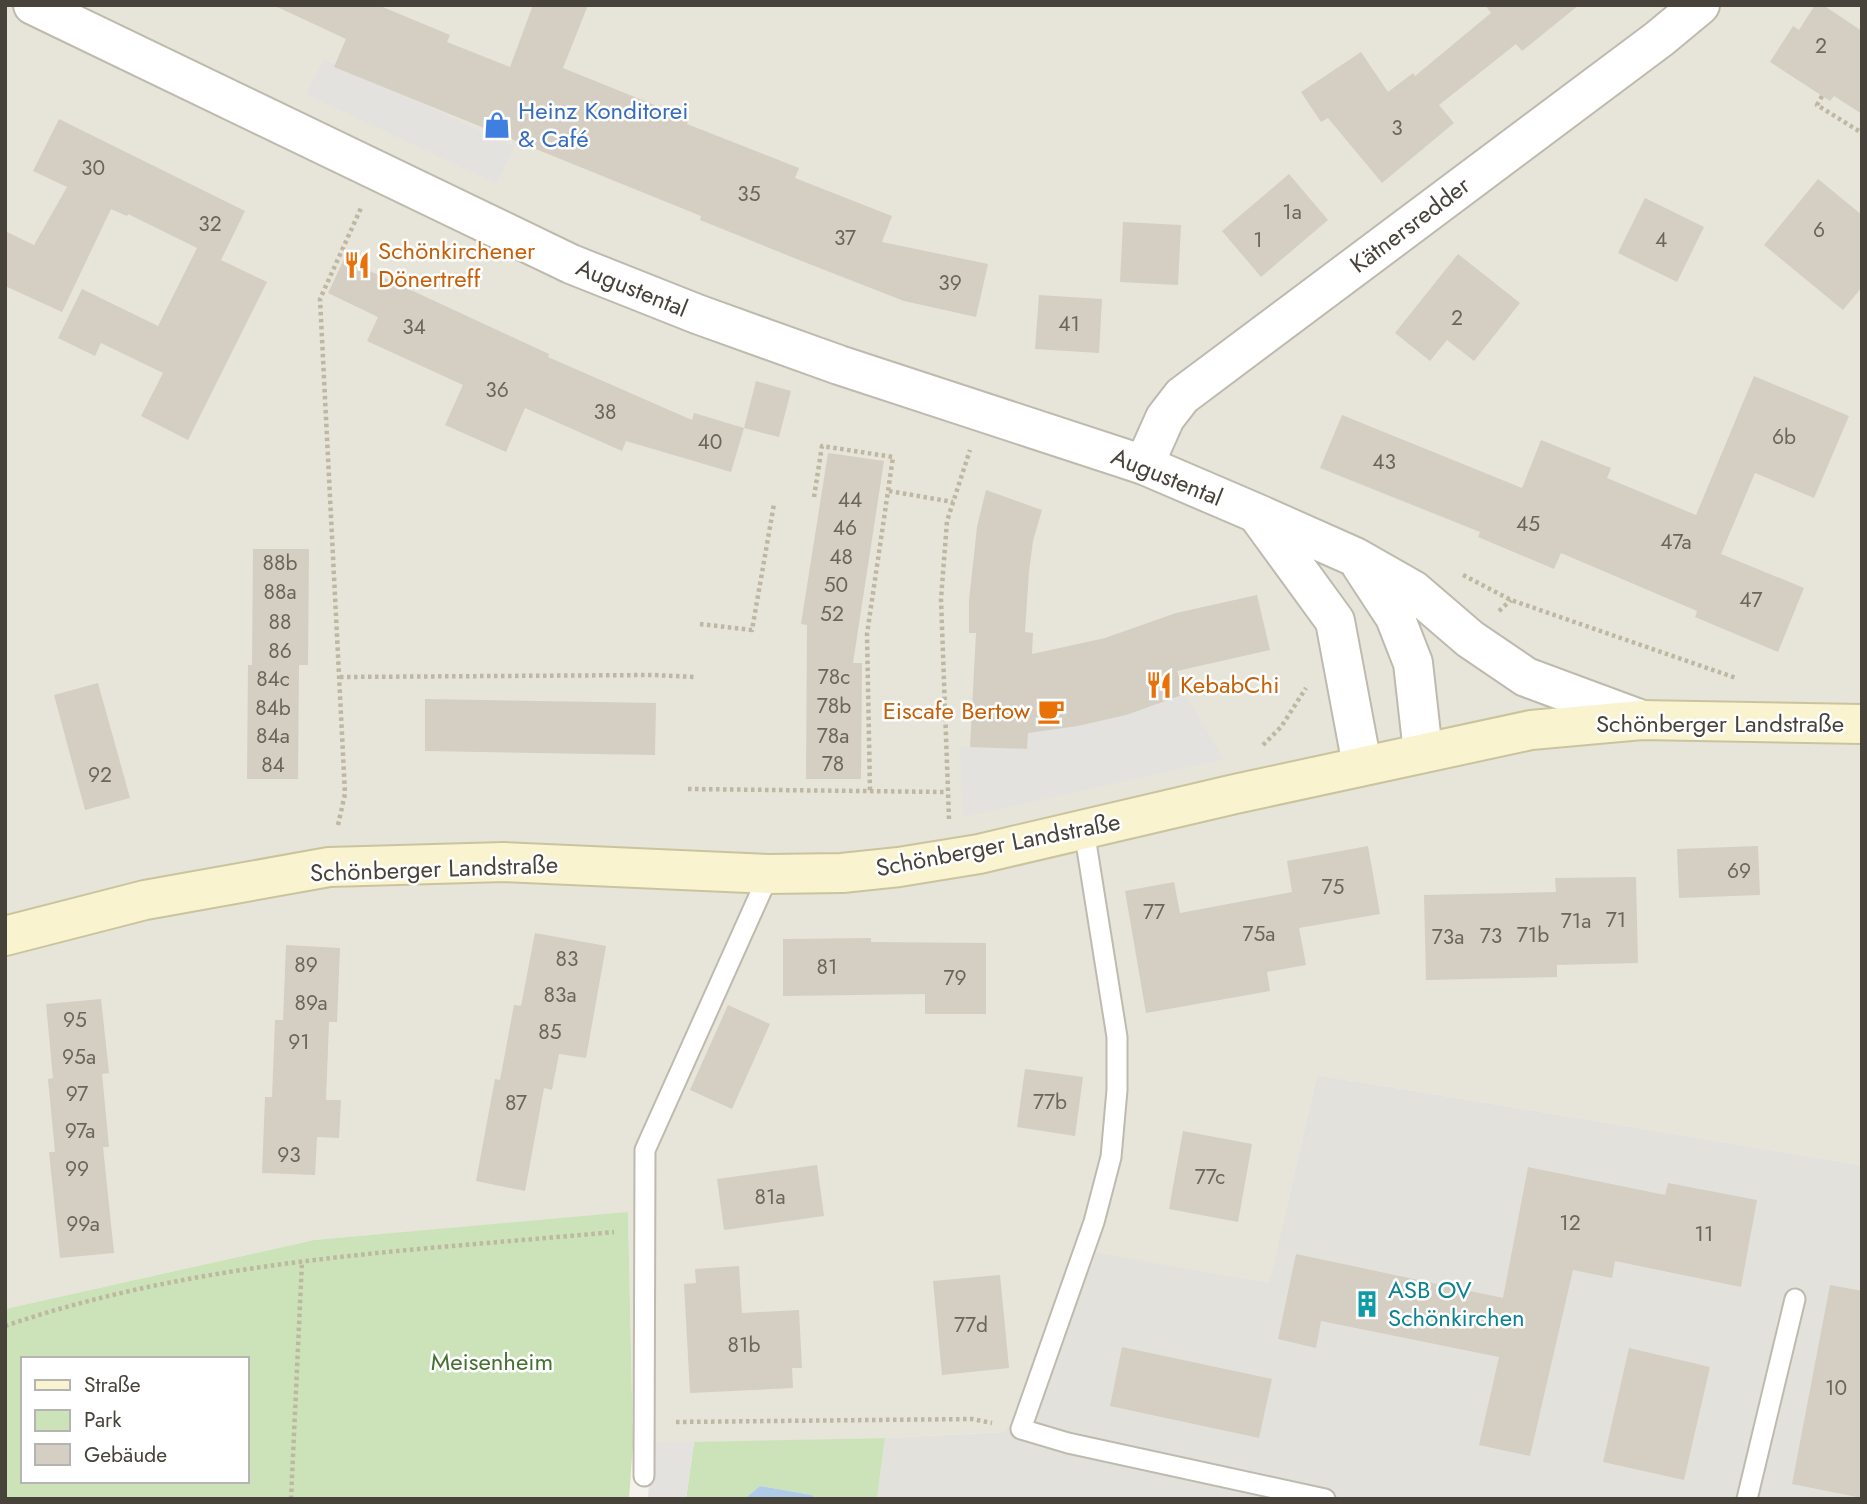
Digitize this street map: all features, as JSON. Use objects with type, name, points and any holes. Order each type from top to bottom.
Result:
[{"type":"main road","name":"Schönberger Landstraße","points":[[5,936],[145,900],[329,867],[504,862],[769,874],[842,873],[953,858],[1362,765],[1531,730],[1642,720],[1862,724]]},
{"type":"street","name":"Augustental","points":[[33,5],[571,264],[697,314],[839,365],[1144,465],[1256,513],[1355,557],[1413,590],[1470,639],[1526,677],[1642,720]]},
{"type":"street","name":"Kätnersredder","points":[[1144,465],[1165,418],[1182,396],[1659,39],[1700,5]]},
{"type":"street","points":[[1256,513],[1335,621],[1362,765]]},
{"type":"street","points":[[1355,557],[1395,617],[1413,663],[1423,752]]},
{"type":"lane","points":[[1084,830],[1117,1037],[1111,1157],[1094,1222],[1021,1429],[1068,1443],[1325,1499]]},
{"type":"lane","points":[[644,1476],[645,1150],[769,874]]},
{"type":"lane","points":[[1748,1499],[1795,1299]]},
{"type":"path","points":[[1822,96],[1817,105],[1862,133]]},
{"type":"path","points":[[329,867],[345,794],[320,299],[377,171]]},
{"type":"path","points":[[953,858],[947,792],[941,599],[947,521],[983,411]]},
{"type":"path","points":[[814,497],[822,446],[893,457],[867,635],[870,792]]},
{"type":"path","points":[[889,491],[953,502]]},
{"type":"path","points":[[700,624],[752,630],[774,504]]},
{"type":"path","points":[[1454,570],[1511,600],[1745,681]]},
{"type":"path","points":[[340,677],[696,677]]},
{"type":"path","points":[[688,789],[947,792]]},
{"type":"path","points":[[5,1326],[60,1307],[192,1277],[302,1261],[646,1228]]},
{"type":"path","points":[[291,1499],[302,1261]]},
{"type":"path","points":[[643,1422],[972,1419],[1021,1429]]},
{"type":"shaded area","points":[[5,5],[1862,5],[1862,1165],[1317,1075],[1269,1284],[1096,1254],[1045,1381],[1004,1432],[885,1438],[633,1444],[628,1213],[314,1240],[5,1309]]},
{"type":"shaded area","points":[[324,59],[514,146],[497,184],[306,94]]},
{"type":"shaded area","points":[[1185,694],[1224,759],[963,817],[960,747],[1027,749],[1028,732],[1078,726],[1126,715]]},
{"type":"shaded area","points":[[1317,1075],[1862,1165],[1862,1499],[877,1499],[885,1438],[1004,1432],[1045,1381],[1096,1253],[1269,1283]]},
{"type":"shaded area","points":[[694,1442],[686,1499],[648,1499],[651,1443]]},
{"type":"green space","name":"Meisenheim","points":[[628,1212],[633,1444],[629,1499],[5,1499],[5,1309],[314,1240]]},
{"type":"green space","points":[[885,1438],[877,1499],[815,1499],[812,1495],[760,1486],[744,1499],[686,1499],[694,1442]]},
{"type":"water","points":[[760,1486],[812,1495],[815,1499],[744,1499]]},
{"type":"building","points":[[273,5],[378,5],[450,35],[447,42],[510,67],[533,5],[588,5],[563,68],[689,119],[687,124],[799,168],[795,178],[892,216],[882,242],[988,264],[976,317],[904,301],[700,220],[701,216],[334,67],[346,39]]},
{"type":"building","points":[[1485,5],[1579,5],[1522,51],[1516,44],[1439,105],[1454,123],[1382,183],[1328,118],[1321,122],[1301,92],[1361,52],[1388,92],[1413,73],[1415,76],[1491,13]]},
{"type":"building","points":[[1815,5],[1823,5],[1862,31],[1862,114],[1834,96],[1830,101],[1770,62],[1793,26],[1799,30]]},
{"type":"building","points":[[59,119],[245,211],[221,260],[267,282],[188,440],[141,416],[163,373],[101,343],[95,356],[58,338],[82,289],[158,326],[197,248],[128,214],[127,216],[111,209],[62,312],[5,286],[5,231],[34,245],[67,187],[33,171]]},
{"type":"building","points":[[1289,174],[1328,220],[1261,277],[1222,231]]},
{"type":"building","points":[[1818,179],[1862,215],[1862,287],[1843,310],[1764,245]]},
{"type":"building","points":[[1645,198],[1704,227],[1677,282],[1618,253]]},
{"type":"building","points":[[1123,222],[1181,225],[1178,285],[1120,282]]},
{"type":"building","points":[[1458,254],[1520,303],[1474,361],[1447,340],[1430,361],[1395,333]]},
{"type":"building","points":[[344,259],[549,354],[548,357],[692,420],[694,413],[744,428],[731,472],[626,441],[622,451],[525,408],[506,452],[445,425],[463,385],[367,341],[378,317],[328,293]]},
{"type":"building","points":[[1039,295],[1102,299],[1099,353],[1035,349]]},
{"type":"building","points":[[1754,376],[1849,416],[1814,498],[1755,473],[1721,554],[1804,588],[1778,652],[1695,617],[1697,611],[1561,553],[1554,569],[1478,537],[1480,532],[1320,468],[1342,415],[1522,488],[1541,440],[1611,468],[1607,478],[1696,515]]},
{"type":"building","points":[[756,381],[791,391],[779,437],[744,428]]},
{"type":"building","points":[[828,453],[884,461],[853,663],[862,663],[861,779],[806,779],[807,625],[801,624]]},
{"type":"building","points":[[986,490],[1042,510],[1033,541],[1029,572],[1025,632],[1033,633],[1032,654],[1105,638],[1176,613],[1257,595],[1270,650],[1177,671],[1185,694],[1126,715],[1078,726],[1028,733],[1027,749],[970,747],[976,633],[969,633],[969,600],[977,527]]},
{"type":"building","points":[[253,549],[309,549],[308,665],[299,665],[298,779],[247,779]]},
{"type":"building","points":[[98,683],[130,798],[85,810],[54,695]]},
{"type":"building","points":[[425,699],[656,703],[655,755],[425,751]]},
{"type":"building","points":[[1368,846],[1380,914],[1299,928],[1306,965],[1267,972],[1270,991],[1146,1013],[1125,891],[1174,882],[1180,913],[1292,892],[1287,861]]},
{"type":"building","points":[[1758,846],[1760,895],[1679,898],[1677,849]]},
{"type":"building","points":[[1636,877],[1638,963],[1557,965],[1557,977],[1426,980],[1424,895],[1556,892],[1555,878]]},
{"type":"building","points":[[535,933],[606,946],[586,1058],[559,1054],[552,1090],[544,1088],[525,1191],[476,1181],[495,1079],[500,1080],[514,1005],[521,1006]]},
{"type":"building","points":[[871,938],[871,942],[986,943],[986,1014],[925,1014],[925,994],[783,996],[783,939]]},
{"type":"building","points":[[286,945],[340,948],[337,1022],[329,1022],[326,1100],[341,1100],[339,1138],[317,1137],[315,1175],[262,1173],[265,1097],[272,1097],[275,1020],[283,1020]]},
{"type":"building","points":[[101,999],[109,1073],[102,1074],[109,1147],[103,1147],[114,1253],[60,1258],[49,1152],[55,1152],[48,1079],[53,1078],[46,1004]]},
{"type":"building","points":[[728,1005],[770,1024],[732,1109],[690,1090]]},
{"type":"building","points":[[1025,1069],[1083,1077],[1075,1136],[1017,1127]]},
{"type":"building","points":[[1183,1131],[1252,1144],[1238,1222],[1169,1209]]},
{"type":"building","points":[[817,1165],[824,1216],[724,1230],[717,1179]]},
{"type":"building","points":[[1528,1167],[1665,1195],[1668,1183],[1757,1200],[1741,1287],[1615,1261],[1612,1278],[1573,1270],[1530,1456],[1479,1445],[1499,1357],[1321,1321],[1316,1348],[1278,1339],[1296,1254],[1503,1298]]},
{"type":"building","points":[[739,1266],[742,1313],[799,1310],[802,1368],[792,1368],[793,1388],[690,1393],[684,1284],[696,1283],[695,1269]]},
{"type":"building","points":[[1000,1275],[1009,1368],[942,1375],[933,1281]]},
{"type":"building","points":[[1830,1285],[1862,1291],[1862,1498],[1792,1484]]},
{"type":"building","points":[[1122,1347],[1272,1379],[1259,1438],[1110,1406]]},
{"type":"building","points":[[1629,1348],[1710,1367],[1684,1480],[1603,1462]]},
{"type":"place","name":"Heinz Konditorei & Café","points":[[497,125]]},
{"type":"place","name":"Schönkirchener Dönertreff","points":[[357,265]]},
{"type":"place","name":"KebabChi","points":[[1159,685]]},
{"type":"place","name":"Eiscafe Bertow","points":[[1051,711]]},
{"type":"place","name":"ASB OV Schönkirchen","points":[[1367,1304]]}]
